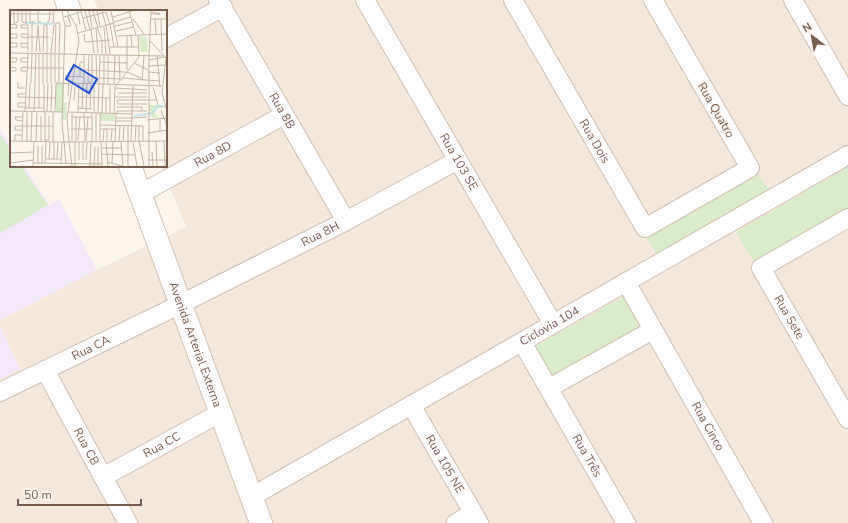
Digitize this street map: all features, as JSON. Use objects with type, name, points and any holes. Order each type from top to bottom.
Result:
[{"type":"main road","points":[[66,0],[70,10]]},
{"type":"main road","name":"Avenida Arterial Externa","points":[[130,167],[261,523]]},
{"type":"street","name":"Rua 103 SE","points":[[364,0],[553,324]]},
{"type":"street","name":"Rua Dois","points":[[513,0],[645,228],[698,198]]},
{"type":"street","name":"Rua Quatro","points":[[653,0],[750,168],[698,198]]},
{"type":"street","points":[[793,0],[848,96]]},
{"type":"street","points":[[167,37],[220,4]]},
{"type":"street","name":"Rua 8B","points":[[220,4],[346,221]]},
{"type":"street","name":"Rua 8D","points":[[140,194],[284,114]]},
{"type":"street","name":"Ciclovia 104","points":[[251,497],[848,155]]},
{"type":"street","name":"Rua 8H","points":[[181,304],[346,221],[458,160]]},
{"type":"street","name":"Rua Sete","points":[[848,218],[760,268],[848,419]]},
{"type":"street","name":"Rua Cinco","points":[[626,282],[763,523]]},
{"type":"street","name":"Rua CA","points":[[0,392],[181,304]]},
{"type":"street","points":[[549,388],[653,330]]},
{"type":"street","name":"Rua Três","points":[[522,342],[626,523]]},
{"type":"street","name":"Rua CB","points":[[45,370],[128,523]]},
{"type":"street","name":"Rua 105 NE","points":[[411,405],[476,518]]},
{"type":"street","name":"Rua CC","points":[[103,477],[220,413]]},
{"type":"street","points":[[456,523],[476,518]]},
{"type":"shaded area","points":[[94,0],[848,0],[848,523],[0,523],[0,379],[20,369],[0,326],[0,320],[97,270],[186,227],[161,167],[167,167],[167,10],[99,10]]},
{"type":"shaded area","points":[[0,129],[10,144],[10,167],[25,167],[49,205],[59,199],[97,270],[0,320]]},
{"type":"shaded area","points":[[0,326],[20,369],[0,379]]},
{"type":"green space","points":[[0,134],[10,149],[10,167],[22,167],[48,205],[0,233]]},
{"type":"green space","points":[[848,167],[848,211],[754,263],[736,232]]},
{"type":"green space","points":[[757,173],[772,194],[659,258],[646,237]]},
{"type":"green space","points":[[628,294],[646,326],[550,379],[532,348]]}]
